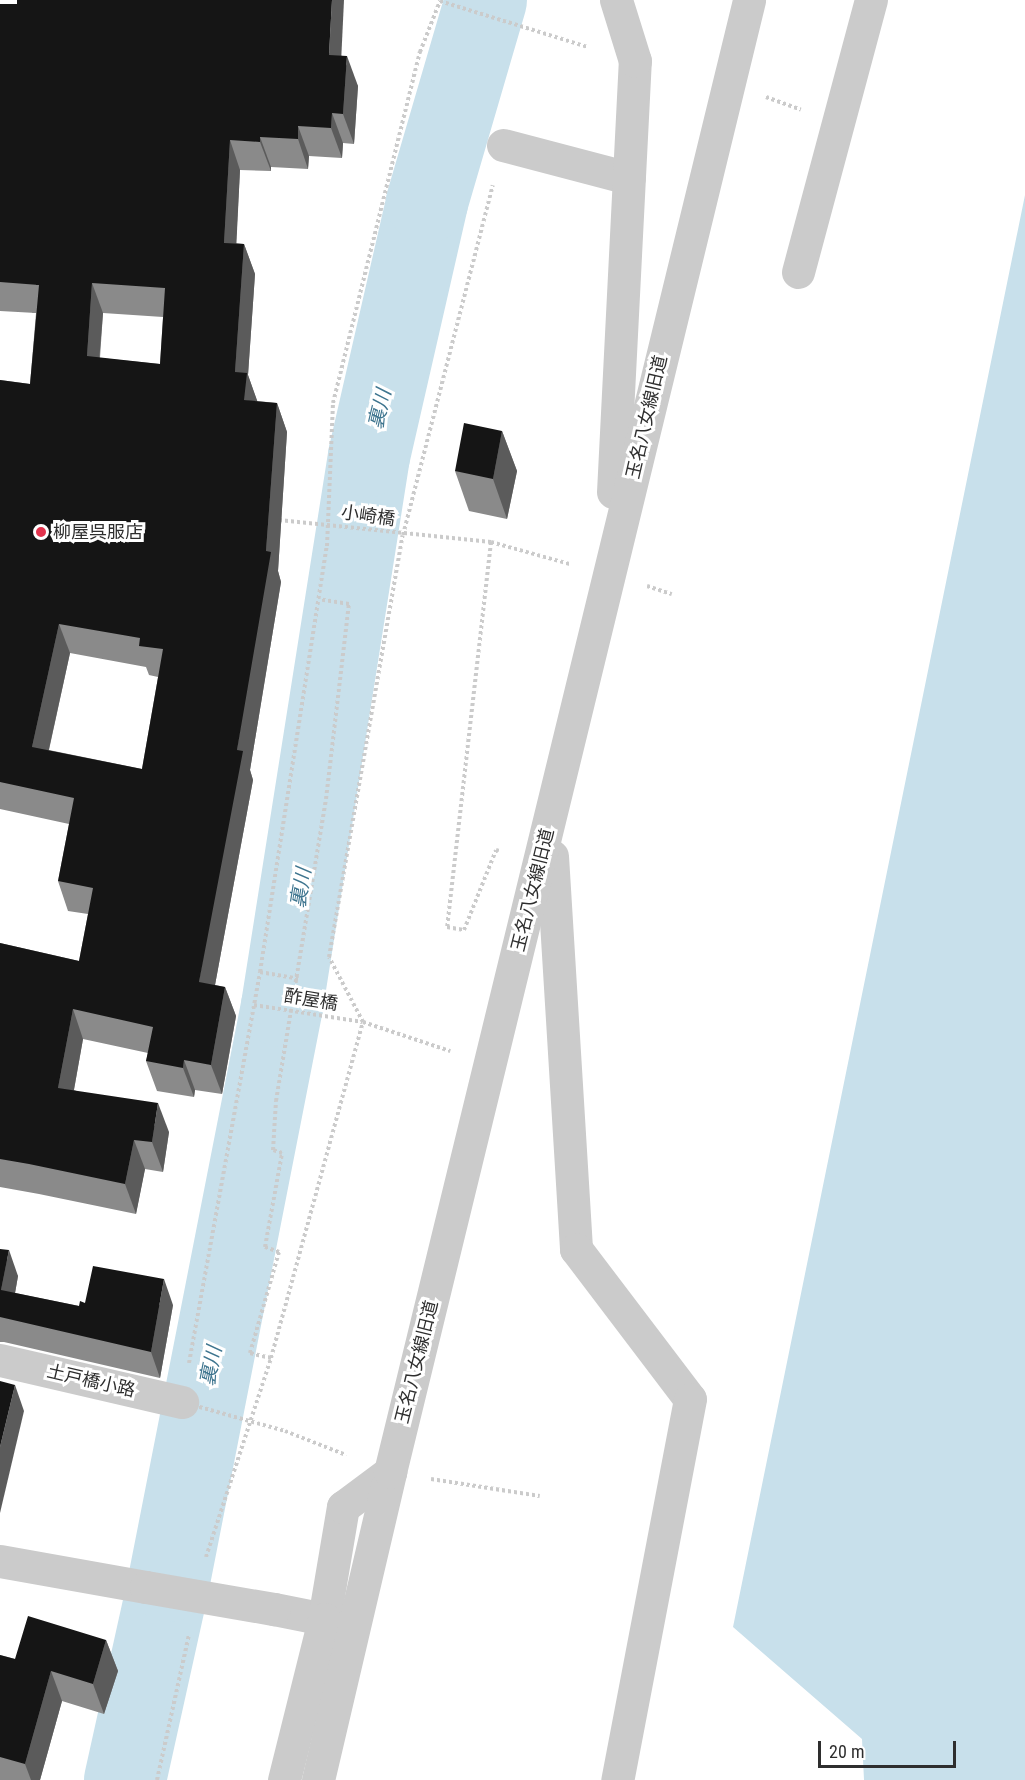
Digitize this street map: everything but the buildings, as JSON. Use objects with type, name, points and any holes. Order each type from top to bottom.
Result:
[{"type":"street","points":[[609,575],[635,61],[616,0]]},
{"type":"street","name":"玉名八女線旧道","points":[[318,1780],[390,1472],[748,0]]},
{"type":"street","points":[[798,272],[871,0]]},
{"type":"street","points":[[503,145],[629,178]]},
{"type":"street","points":[[550,821],[576,1249],[690,1399],[617,1780]]},
{"type":"street","name":"土戸橋小路","points":[[0,1360],[183,1396]]},
{"type":"street","points":[[284,1780],[324,1619],[343,1507],[390,1472]]},
{"type":"street","points":[[0,1561],[324,1619]]},
{"type":"path","points":[[189,1367],[260,972],[321,600],[328,524],[333,403],[420,52],[440,1],[505,23],[635,61]]},
{"type":"path","points":[[727,84],[838,122]]},
{"type":"path","points":[[321,600],[349,604],[326,799],[276,1101],[273,1150],[282,1153],[264,1247],[279,1252],[250,1353],[271,1358],[363,1022],[329,957],[404,535],[503,145]]},
{"type":"path","name":"小崎橋","points":[[270,520],[491,542],[609,575]]},
{"type":"path","points":[[491,542],[447,927],[464,930],[496,850],[540,862]]},
{"type":"path","points":[[260,972],[298,979]]},
{"type":"path","name":"酢屋橋","points":[[254,1005],[363,1022],[490,1065]]},
{"type":"path","points":[[183,1396],[285,1431],[390,1472],[540,1496]]},
{"type":"water","points":[[1025,195],[1025,1780],[864,1780],[862,1739],[733,1627]]},
{"type":"waterway","name":"裏川","points":[[125,1780],[169,1581],[282,1006],[369,456],[427,202],[486,0]]},
{"type":"place","name":"柳屋呉服店","points":[[41,532]]}]
